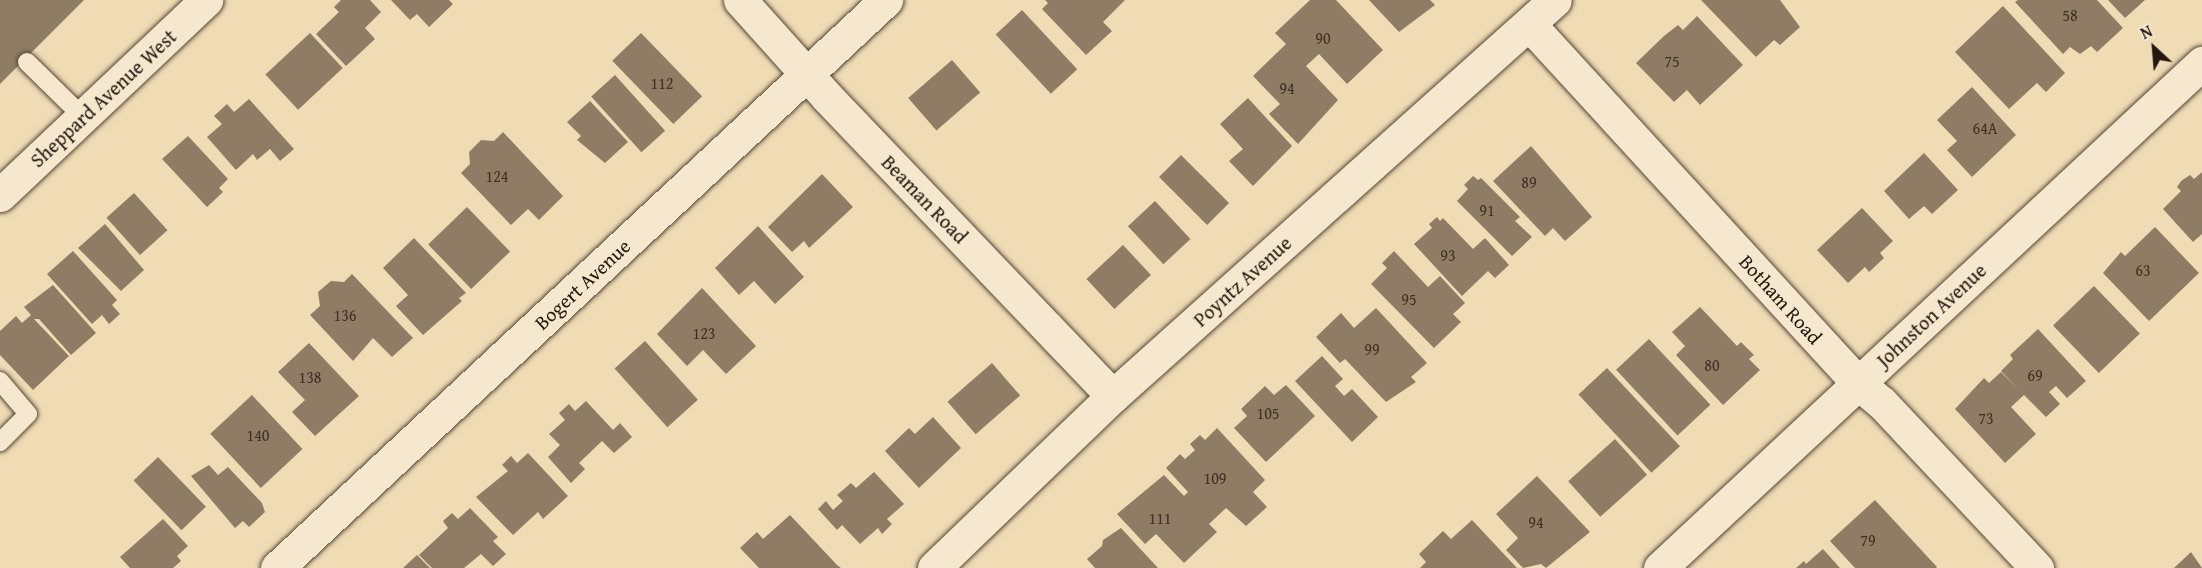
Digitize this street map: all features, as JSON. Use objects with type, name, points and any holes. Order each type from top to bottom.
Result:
[{"type":"street","name":"Sheppard Avenue West","points":[[0,195],[206,0]]},
{"type":"street","name":"Beaman Road","points":[[740,0],[807,74],[1113,396]]},
{"type":"street","name":"Bogert Avenue","points":[[277,568],[886,0]]},
{"type":"street","name":"Poyntz Avenue","points":[[934,568],[1113,396],[1555,0]]},
{"type":"street","name":"Botham Road","points":[[1529,24],[1858,383],[1881,402],[2037,568]]},
{"type":"street","name":"Johnston Avenue","points":[[1660,568],[2202,63]]},
{"type":"lane","points":[[27,62],[83,117]]},
{"type":"lane","points":[[0,381],[28,414],[0,442]]},
{"type":"building","points":[[0,0],[84,0],[0,84]]},
{"type":"building","points":[[341,0],[370,0],[381,12],[365,28],[375,39],[346,66],[316,34],[339,12],[334,7]]},
{"type":"building","points":[[391,0],[449,0],[453,4],[429,27],[417,14],[410,20]]},
{"type":"building","points":[[1045,0],[1125,0],[1103,22],[1112,31],[1086,55],[1042,9],[1048,3]]},
{"type":"building","points":[[1310,0],[1336,0],[1383,50],[1347,84],[1319,54],[1306,66],[1338,100],[1298,144],[1269,114],[1280,104],[1253,76],[1286,44],[1275,33]]},
{"type":"building","points":[[1369,0],[1430,0],[1435,5],[1399,32]]},
{"type":"building","points":[[1701,0],[1780,0],[1800,27],[1780,45],[1774,40],[1756,57]]},
{"type":"building","points":[[2018,0],[2097,0],[2123,28],[2097,52],[2091,46],[2080,54],[2070,47],[2063,54],[2015,2]]},
{"type":"building","points":[[2108,0],[2145,0],[2125,18]]},
{"type":"building","points":[[2003,6],[2065,73],[2046,92],[2037,83],[2009,109],[1955,52]]},
{"type":"building","points":[[1022,10],[1077,69],[1051,94],[996,35]]},
{"type":"building","points":[[1697,16],[1743,65],[1700,105],[1687,90],[1674,102],[1636,63],[1678,25],[1683,30]]},
{"type":"building","points":[[310,33],[343,68],[298,110],[265,75]]},
{"type":"building","points":[[641,33],[702,96],[673,124],[612,61]]},
{"type":"building","points":[[952,60],[980,92],[936,131],[908,98]]},
{"type":"building","points":[[615,75],[665,131],[641,152],[591,96]]},
{"type":"building","points":[[1972,87],[2016,135],[1972,177],[1947,150],[1957,141],[1937,120]]},
{"type":"building","points":[[1248,98],[1292,146],[1253,186],[1229,161],[1243,149],[1220,124]]},
{"type":"building","points":[[249,99],[294,149],[280,161],[270,149],[257,160],[253,154],[236,170],[207,137],[222,124],[214,116],[227,104],[234,112]]},
{"type":"building","points":[[590,101],[628,142],[605,163],[577,140],[581,136],[567,122]]},
{"type":"building","points":[[503,132],[563,196],[539,220],[528,209],[511,225],[461,173],[470,164],[469,152],[481,140],[494,141]]},
{"type":"building","points":[[188,136],[228,179],[219,188],[223,192],[207,207],[162,159]]},
{"type":"building","points":[[1531,146],[1592,217],[1565,241],[1553,228],[1545,236],[1493,181]]},
{"type":"building","points":[[1924,153],[1958,190],[1932,214],[1924,206],[1909,219],[1884,191]]},
{"type":"building","points":[[1181,155],[1229,203],[1207,225],[1159,177]]},
{"type":"building","points":[[2202,172],[2202,234],[2193,242],[2163,209],[2181,191],[2177,187],[2181,181],[2190,175],[2194,179]]},
{"type":"building","points":[[822,174],[853,207],[809,248],[804,241],[792,252],[768,227]]},
{"type":"building","points":[[1473,176],[1478,180],[1481,178],[1520,217],[1515,221],[1532,237],[1512,256],[1457,201],[1468,189],[1464,185]]},
{"type":"building","points":[[134,193],[167,230],[140,255],[107,218]]},
{"type":"building","points":[[1155,201],[1190,239],[1163,264],[1128,226]]},
{"type":"building","points":[[467,207],[510,252],[471,289],[428,245]]},
{"type":"building","points":[[1862,208],[1893,241],[1880,253],[1884,258],[1869,272],[1865,267],[1848,283],[1817,250]]},
{"type":"building","points":[[1437,217],[1440,221],[1443,218],[1473,249],[1485,238],[1509,265],[1495,278],[1488,271],[1462,296],[1414,244],[1432,228],[1429,224]]},
{"type":"building","points":[[105,224],[144,270],[121,291],[78,248]]},
{"type":"building","points":[[758,226],[804,277],[775,304],[754,281],[739,295],[715,268]]},
{"type":"building","points":[[2155,227],[2199,273],[2149,321],[2103,273],[2121,252],[2125,256]]},
{"type":"building","points":[[414,238],[466,293],[459,298],[462,301],[423,335],[396,306],[408,295],[383,268]]},
{"type":"building","points":[[1123,245],[1151,275],[1114,309],[1086,279]]},
{"type":"building","points":[[73,251],[117,300],[112,305],[120,314],[109,324],[102,315],[92,324],[47,274]]},
{"type":"building","points":[[1394,251],[1428,287],[1440,276],[1465,303],[1453,314],[1461,322],[1434,348],[1371,284],[1387,268],[1382,263]]},
{"type":"building","points":[[352,274],[413,338],[392,357],[373,338],[353,361],[310,315],[320,306],[318,292],[331,281],[344,282]]},
{"type":"building","points":[[53,285],[96,333],[71,355],[39,319],[34,319],[69,356],[33,390],[0,355],[0,331],[16,316],[22,323],[31,315],[24,307]]},
{"type":"building","points":[[2094,286],[2140,333],[2099,373],[2053,326]]},
{"type":"building","points":[[702,288],[756,346],[726,374],[703,350],[687,366],[657,334]]},
{"type":"building","points":[[1700,307],[1737,346],[1741,342],[1754,355],[1749,359],[1760,370],[1723,405],[1676,355],[1685,346],[1672,332]]},
{"type":"building","points":[[1376,308],[1427,363],[1411,377],[1416,382],[1386,402],[1345,359],[1340,363],[1316,337],[1341,313],[1354,328]]},
{"type":"building","points":[[2038,329],[2086,381],[2067,398],[2056,386],[2049,392],[2060,404],[2046,417],[2024,395],[2011,407],[2036,434],[2005,463],[1955,409],[1984,378],[1989,383],[2001,372],[2019,390],[2001,371],[2013,359],[2010,355]]},
{"type":"building","points":[[1649,339],[1710,405],[1677,436],[1616,370]]},
{"type":"building","points":[[645,341],[698,400],[667,427],[615,368]]},
{"type":"building","points":[[309,343],[359,396],[315,436],[292,412],[305,400],[278,372]]},
{"type":"building","points":[[1322,356],[1343,379],[1335,386],[1344,396],[1352,389],[1378,417],[1352,442],[1295,381]]},
{"type":"building","points":[[992,363],[1020,395],[976,434],[947,402]]},
{"type":"building","points":[[1607,368],[1680,446],[1651,473],[1578,395]]},
{"type":"building","points":[[1286,385],[1315,416],[1266,462],[1234,428],[1247,416],[1241,409],[1265,386],[1274,395]]},
{"type":"building","points":[[252,395],[302,449],[261,488],[210,434]]},
{"type":"building","points":[[586,401],[613,430],[620,423],[632,437],[614,453],[602,441],[579,463],[585,469],[571,483],[548,457],[560,445],[549,434],[565,420],[559,413],[569,404],[575,411]]},
{"type":"building","points":[[933,417],[961,448],[919,488],[885,451],[909,428],[915,434]]},
{"type":"building","points":[[1217,428],[1265,480],[1253,492],[1267,507],[1246,526],[1226,508],[1209,524],[1217,532],[1184,563],[1156,534],[1145,544],[1117,514],[1164,475],[1184,496],[1188,492],[1166,468],[1180,454],[1185,459],[1195,450],[1190,444],[1200,435],[1205,440]]},
{"type":"building","points":[[1615,439],[1647,475],[1600,517],[1568,481]]},
{"type":"building","points":[[528,453],[568,496],[543,519],[538,512],[513,535],[476,497],[508,471],[502,465],[511,456],[517,463]]},
{"type":"building","points":[[158,457],[206,507],[181,530],[134,481]]},
{"type":"building","points":[[209,465],[218,475],[228,467],[262,503],[265,512],[249,527],[243,521],[235,528],[191,476]]},
{"type":"building","points":[[874,472],[904,504],[887,519],[892,524],[882,534],[878,528],[860,544],[842,525],[837,530],[818,509],[826,501],[833,510],[843,501],[837,495],[851,483],[856,488]]},
{"type":"building","points":[[1537,476],[1590,532],[1546,568],[1541,564],[1523,568],[1506,550],[1518,538],[1496,514]]},
{"type":"building","points":[[1875,500],[1936,568],[1855,568],[1830,541]]},
{"type":"building","points":[[470,508],[498,537],[493,541],[506,554],[493,566],[481,554],[464,568],[432,568],[419,555],[448,528],[443,521],[452,513],[458,519]]},
{"type":"building","points":[[790,515],[841,568],[759,568],[740,548],[757,532],[763,539]]},
{"type":"building","points":[[163,519],[188,546],[177,556],[181,561],[173,568],[130,568],[120,557]]},
{"type":"building","points":[[1472,520],[1517,568],[1420,568],[1426,562],[1419,554],[1443,531],[1451,539]]},
{"type":"building","points":[[1121,528],[1158,568],[1095,568],[1087,559],[1102,546],[1103,540]]},
{"type":"building","points":[[1823,549],[1840,568],[1796,568],[1804,561],[1806,564]]},
{"type":"building","points":[[2191,552],[2202,568],[2174,568]]},
{"type":"building","points":[[417,555],[430,568],[403,568]]}]
